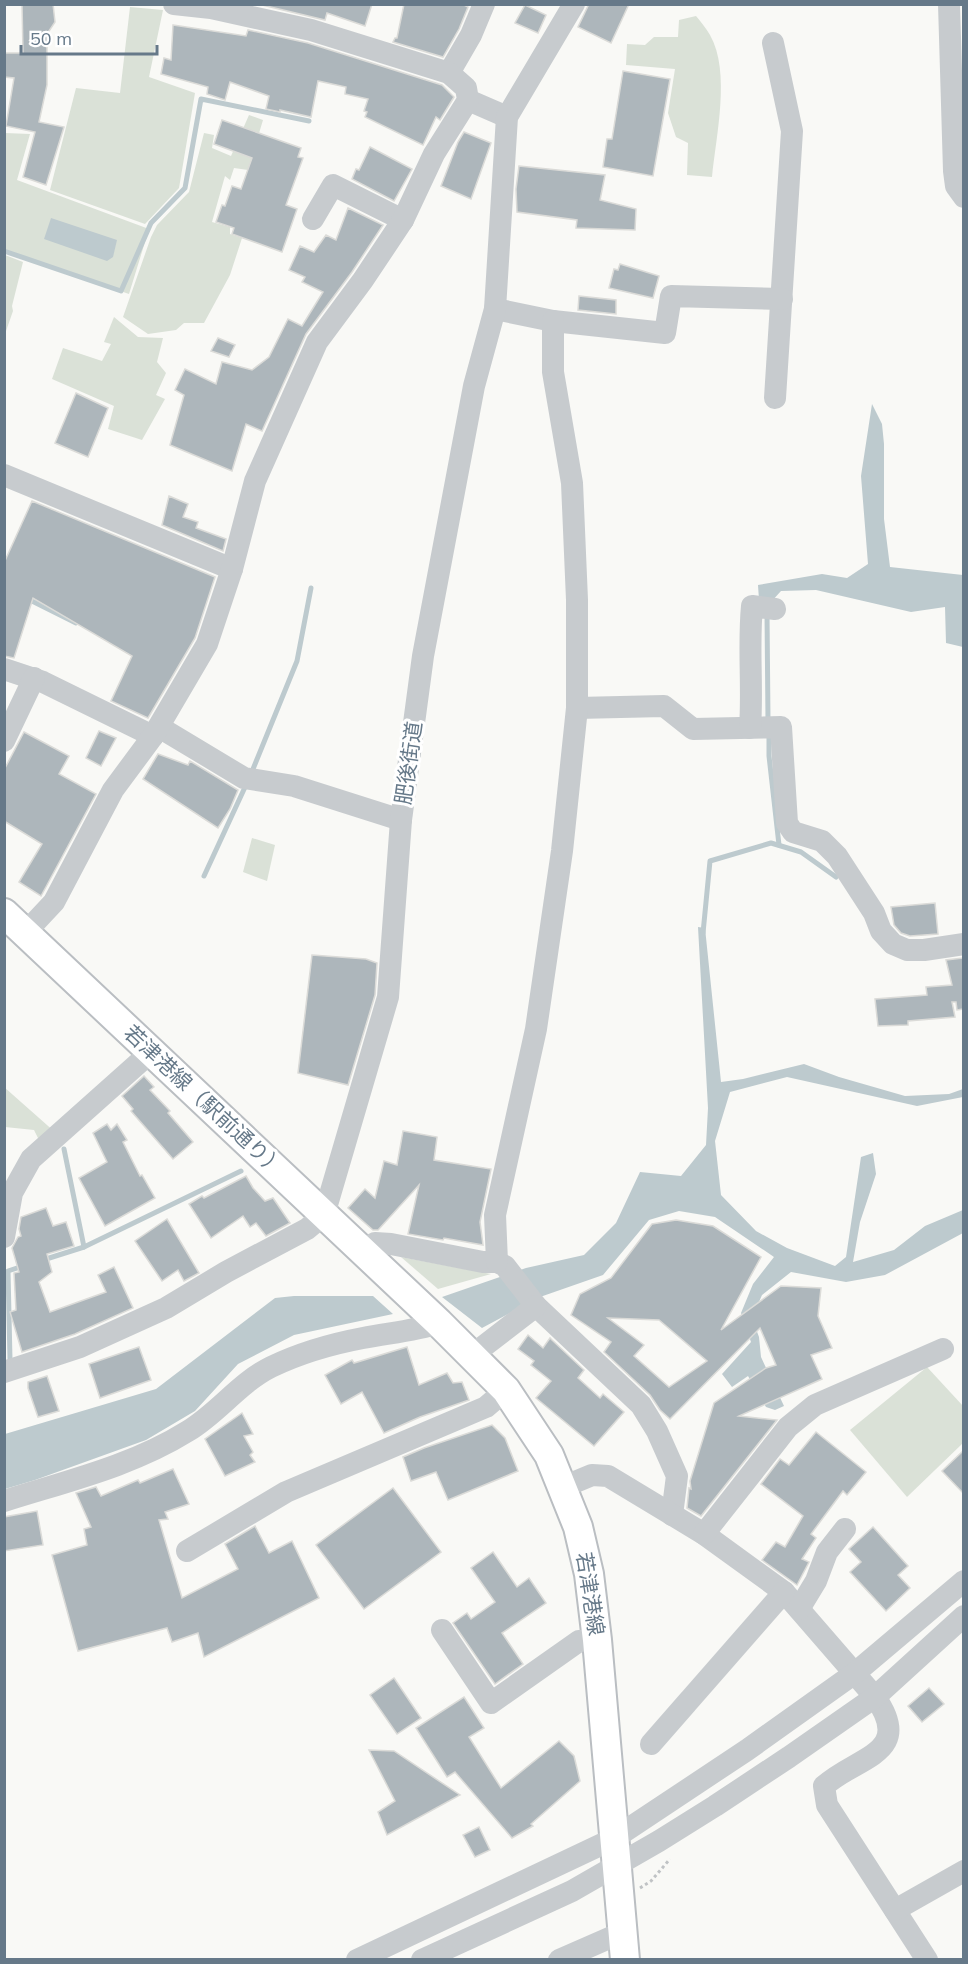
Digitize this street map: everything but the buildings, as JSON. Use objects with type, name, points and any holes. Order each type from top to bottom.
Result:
[{"type":"main road","name":"若津港線（駅前通り）","points":[[4,913],[403,1289]]},
{"type":"main road","name":"若津港線","points":[[403,1289],[506,1390],[549,1455],[578,1527],[597,1640],[624,1946]]},
{"type":"street","points":[[449,74],[471,35],[484,4]]},
{"type":"street","points":[[468,100],[507,117],[574,4]]},
{"type":"street","points":[[949,4],[954,171],[956,186],[963,197]]},
{"type":"street","points":[[25,933],[54,902],[113,790],[156,732],[207,644],[232,569],[255,482],[317,342],[363,280],[403,220],[434,154],[468,100],[465,88],[449,74],[311,30],[211,8],[180,5]]},
{"type":"street","points":[[773,43],[792,132],[775,398]]},
{"type":"street","name":"肥後街道","points":[[324,1215],[388,997],[401,820],[423,656],[474,386],[495,309],[507,117]]},
{"type":"street","points":[[313,219],[333,185],[403,220]]},
{"type":"street","points":[[495,309],[553,321],[665,333],[671,296],[782,299]]},
{"type":"street","points":[[553,321],[553,372],[572,483],[578,600],[578,708],[562,851],[536,1029],[495,1215],[501,1264],[536,1306],[641,1405],[657,1431],[677,1476],[672,1515]]},
{"type":"street","points":[[4,475],[232,569]]},
{"type":"street","points":[[761,727],[752,699],[749,632],[752,606],[769,608]]},
{"type":"street","points":[[4,669],[34,678],[156,732],[248,778],[294,786],[401,820]]},
{"type":"street","points":[[4,741],[34,678]]},
{"type":"street","points":[[578,708],[664,706],[693,729],[781,727],[787,823],[793,832],[822,841],[837,856],[874,913],[881,931],[893,944],[907,950],[963,944]]},
{"type":"street","points":[[4,1237],[12,1193],[31,1159],[151,1052]]},
{"type":"street","points":[[4,1372],[80,1347],[166,1308],[307,1228],[324,1215]]},
{"type":"street","points":[[364,1251],[375,1243],[392,1244],[501,1264]]},
{"type":"street","points":[[471,1356],[536,1306]]},
{"type":"street","points":[[4,1501],[120,1465],[164,1446],[191,1429],[244,1384],[270,1367],[326,1346],[411,1331],[434,1318]]},
{"type":"street","points":[[704,1534],[788,1427],[815,1405],[943,1348]]},
{"type":"street","points":[[187,1551],[286,1492],[486,1407],[506,1390]]},
{"type":"street","points":[[563,1487],[592,1475],[608,1476],[704,1534],[784,1592],[874,1697],[884,1711],[890,1729],[885,1744],[867,1759],[835,1776],[824,1786],[826,1805],[927,1959]]},
{"type":"street","points":[[799,1609],[816,1581],[827,1552],[845,1529]]},
{"type":"street","points":[[422,1959],[572,1891],[615,1852],[747,1750],[855,1674],[963,1581]]},
{"type":"street","points":[[651,1744],[784,1592]]},
{"type":"street","points":[[357,1959],[615,1852],[659,1841],[789,1757],[874,1697],[963,1616]]},
{"type":"street","points":[[442,1630],[491,1703],[579,1641],[597,1640]]},
{"type":"street","points":[[895,1910],[963,1871]]},
{"type":"street","points":[[559,1959],[624,1946]]},
{"type":"shaded area","points":[[130,7],[163,10],[149,77],[195,93],[179,188],[145,224],[50,190],[76,88],[120,93]]},
{"type":"shaded area","points":[[696,16],[710,35],[720,67],[719,124],[712,177],[687,175],[688,143],[676,137],[668,113],[675,69],[626,65],[627,44],[645,45],[654,37],[678,37],[679,20]]},
{"type":"shaded area","points":[[249,115],[263,120],[248,170],[234,168],[230,180],[225,176],[212,222],[230,227],[230,234],[242,238],[230,275],[204,323],[184,323],[176,330],[148,334],[123,317],[151,237],[157,225],[189,192],[204,133],[214,135],[212,148],[231,156]]},
{"type":"shaded area","points":[[5,133],[30,134],[17,180],[149,229],[129,294],[5,251]]},
{"type":"shaded area","points":[[51,218],[117,240],[113,257],[107,261],[44,239]]},
{"type":"shaded area","points":[[5,255],[23,262],[12,306],[13,311],[5,334]]},
{"type":"shaded area","points":[[114,317],[138,337],[163,338],[157,362],[166,373],[156,395],[165,399],[142,440],[108,429],[114,406],[52,379],[63,348],[102,361],[111,344],[104,342]]},
{"type":"shaded area","points":[[872,404],[882,424],[884,519],[890,567],[963,575],[963,647],[946,643],[945,607],[911,612],[816,590],[781,591],[771,602],[759,600],[758,585],[822,574],[847,578],[868,564],[861,476]]},
{"type":"shaded area","points":[[252,838],[275,845],[267,881],[243,872]]},
{"type":"shaded area","points":[[698,927],[705,928],[721,1082],[804,1064],[839,1077],[905,1096],[949,1094],[963,1089],[963,1097],[917,1106],[787,1077],[730,1092],[715,1141],[721,1195],[756,1231],[787,1248],[835,1266],[846,1257],[861,1157],[873,1153],[876,1174],[860,1222],[853,1262],[894,1250],[925,1226],[963,1210],[963,1233],[885,1275],[846,1282],[791,1272],[762,1295],[752,1318],[759,1337],[761,1357],[784,1406],[775,1410],[766,1407],[748,1376],[732,1387],[722,1374],[751,1342],[741,1313],[753,1284],[774,1257],[715,1217],[679,1211],[649,1220],[603,1275],[540,1297],[482,1328],[442,1297],[526,1268],[584,1255],[616,1223],[640,1172],[681,1176],[706,1145],[708,1108]]},
{"type":"shaded area","points":[[4,1087],[56,1133],[41,1144],[34,1130],[5,1127]]},
{"type":"shaded area","points":[[401,1257],[491,1274],[438,1289]]},
{"type":"shaded area","points":[[373,1296],[393,1314],[294,1335],[238,1364],[195,1411],[146,1440],[5,1489],[5,1434],[156,1389],[275,1298]]},
{"type":"shaded area","points":[[927,1367],[963,1406],[963,1443],[907,1497],[850,1430]]},
{"type":"waterway","points":[[4,251],[121,291],[151,223],[185,188],[201,99],[309,121]]},
{"type":"waterway","points":[[251,774],[297,661],[311,588]]},
{"type":"waterway","points":[[26,598],[76,623]]},
{"type":"waterway","points":[[767,613],[768,721]]},
{"type":"waterway","points":[[769,733],[769,756],[779,845]]},
{"type":"waterway","points":[[204,876],[246,785]]},
{"type":"waterway","points":[[703,933],[710,861],[771,843],[801,852],[836,877]]},
{"type":"waterway","points":[[64,1149],[84,1247]]},
{"type":"waterway","points":[[43,1260],[84,1247],[241,1171]]},
{"type":"waterway","points":[[10,1360],[8,1271],[23,1266]]}]
